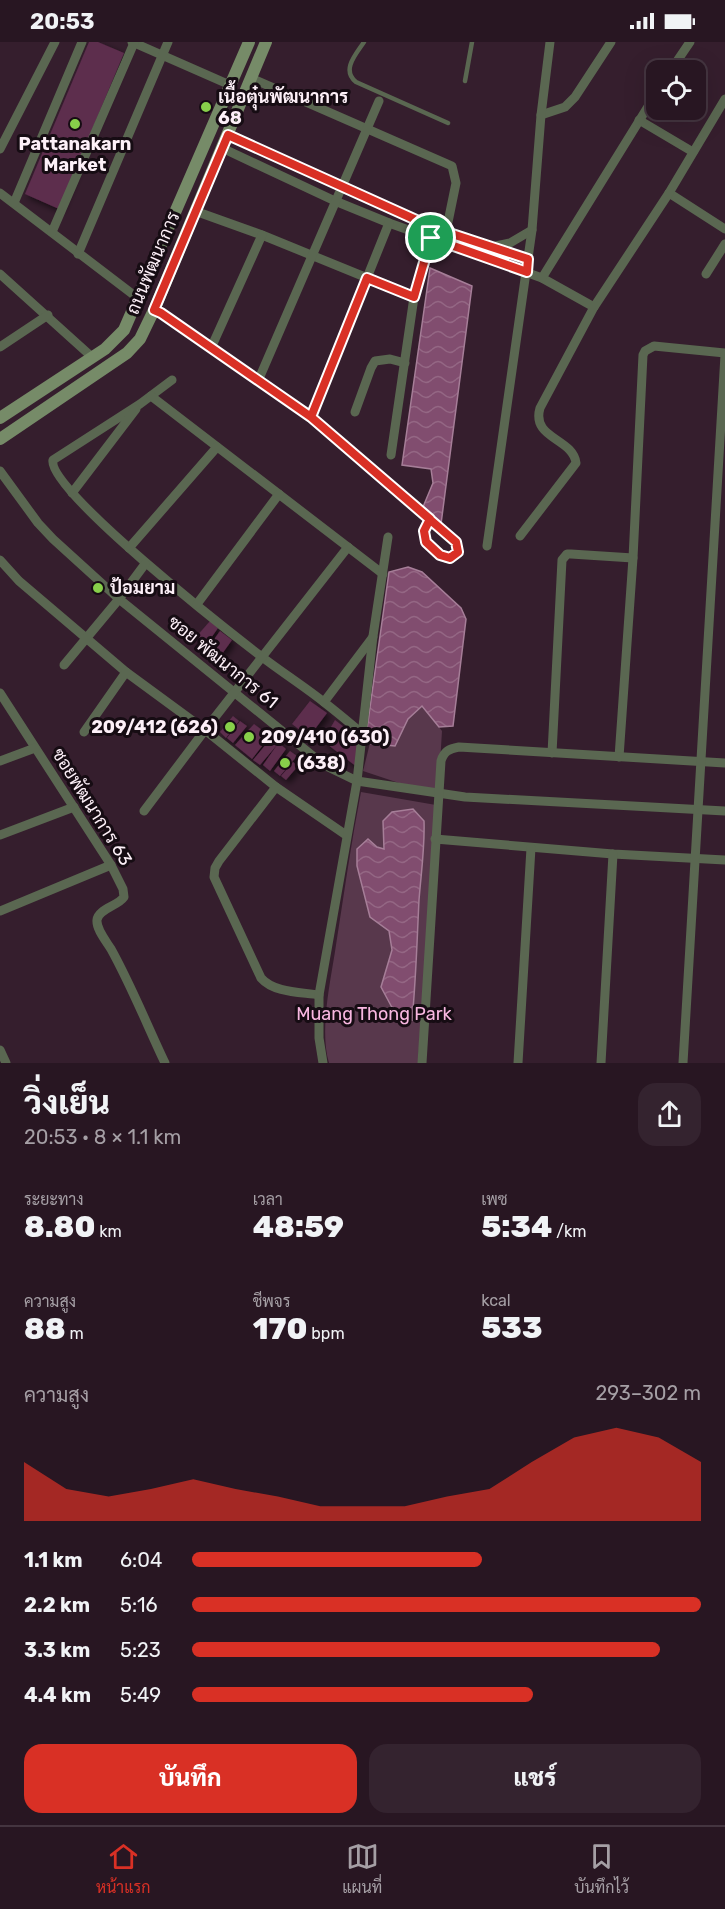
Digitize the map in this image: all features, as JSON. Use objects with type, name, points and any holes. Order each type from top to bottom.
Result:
[{"type":"main road","name":"ถนนพัฒนาการ","points":[[0,418],[105,349],[124,330],[249,42]]},
{"type":"main road","name":"ถนนพัฒนาการ","points":[[0,439],[127,353],[140,339],[266,42]]},
{"type":"main road","points":[[231,85],[245,92]]},
{"type":"street","points":[[0,149],[56,42]]},
{"type":"street","points":[[14,203],[82,42]]},
{"type":"street","points":[[52,232],[133,42],[231,85]]},
{"type":"street","points":[[78,254],[168,42]]},
{"type":"street","points":[[488,546],[527,272],[550,42]]},
{"type":"street","points":[[542,115],[565,107],[575,97],[610,42]]},
{"type":"street","points":[[678,60],[690,42]]},
{"type":"street","points":[[251,78],[452,166],[456,183],[448,222]]},
{"type":"street","points":[[520,536],[576,463],[572,453],[540,424],[538,415],[594,307],[669,193],[725,99]]},
{"type":"street","points":[[258,381],[379,101]]},
{"type":"street","points":[[542,278],[646,109]]},
{"type":"street","points":[[639,120],[693,152]]},
{"type":"street","points":[[228,135],[434,228],[528,259]]},
{"type":"street","points":[[222,148],[335,201],[389,223],[542,278],[594,307]]},
{"type":"street","points":[[0,193],[139,299]]},
{"type":"street","points":[[669,193],[725,230]]},
{"type":"street","points":[[195,212],[262,235],[414,297]]},
{"type":"street","points":[[311,417],[389,223]]},
{"type":"street","points":[[392,455],[414,297],[434,228]]},
{"type":"street","points":[[493,246],[510,243],[532,230]]},
{"type":"street","points":[[211,348],[262,235]]},
{"type":"street","points":[[706,274],[725,244]]},
{"type":"street","points":[[2,278],[48,315],[92,357]]},
{"type":"street","points":[[154,310],[311,417],[430,519]]},
{"type":"street","points":[[0,347],[48,315]]},
{"type":"street","points":[[619,757],[633,558],[643,355],[645,351],[654,346],[725,354],[683,1063]]},
{"type":"street","points":[[355,412],[370,368],[375,361],[390,359],[405,363]]},
{"type":"street","points":[[172,380],[140,404],[53,460],[53,467],[72,493],[145,564],[262,658],[324,702],[364,735]]},
{"type":"street","points":[[151,396],[383,574]]},
{"type":"street","points":[[72,493],[140,404]]},
{"type":"street","points":[[129,548],[217,447]]},
{"type":"street","name":"ซอย พัฒนาการ 61","points":[[0,471],[38,523],[119,599],[324,765],[357,781],[438,794],[725,811]]},
{"type":"street","points":[[197,604],[279,494]]},
{"type":"street","points":[[323,1063],[319,1038],[319,995],[364,735],[373,636],[388,537]]},
{"type":"street","points":[[144,811],[348,547]]},
{"type":"street","points":[[552,753],[562,560],[567,554],[633,558]]},
{"type":"street","points":[[0,560],[19,581],[126,672],[205,730],[276,787],[346,836]]},
{"type":"street","points":[[64,665],[145,564]]},
{"type":"street","points":[[324,702],[373,636]]},
{"type":"street","points":[[84,732],[126,672]]},
{"type":"street","name":"ซอยพัฒนาการ 63","points":[[0,693],[111,865],[123,889],[124,897],[120,903],[97,916],[96,923],[115,956],[165,1063]]},
{"type":"street","points":[[422,1063],[438,794],[443,753],[459,747],[725,763]]},
{"type":"street","points":[[0,761],[35,748]]},
{"type":"street","points":[[276,787],[219,861],[214,877],[216,886],[261,978],[267,985],[319,995]]},
{"type":"street","points":[[0,835],[74,807]]},
{"type":"street","points":[[435,839],[613,854],[725,860]]},
{"type":"street","points":[[518,1063],[531,848]]},
{"type":"street","points":[[601,1063],[613,854]]},
{"type":"street","points":[[0,911],[111,865]]},
{"type":"street","points":[[0,1050],[5,1063]]},
{"type":"lane","points":[[364,42],[351,63],[348,72],[350,78],[448,123]]},
{"type":"lane","points":[[465,81],[472,42]]},
{"type":"green space","points":[[422,705],[442,731],[438,796],[363,771],[370,743],[395,746],[408,719]]},
{"type":"green space","name":"Muang Thong Park","points":[[361,792],[436,805],[418,1063],[329,1063],[326,1050],[327,1004]]},
{"type":"water","points":[[430,268],[472,286],[441,524],[423,507],[433,483],[431,469],[402,465]]},
{"type":"water","points":[[408,567],[422,572],[461,608],[466,619],[453,726],[439,727],[422,706],[408,719],[395,746],[365,743],[389,572]]},
{"type":"water","points":[[413,809],[424,821],[424,831],[412,1020],[396,1015],[381,987],[392,950],[389,931],[370,917],[357,866],[357,849],[368,839],[377,847],[384,849],[383,821],[392,812]]},
{"type":"building","name":"Pattanakarn Market","points":[[89,42],[98,42],[124,53],[59,209],[25,194]]},
{"type":"building","points":[[210,621],[218,628],[209,641],[196,637]]},
{"type":"building","points":[[220,631],[232,640],[222,654],[210,645]]},
{"type":"building","points":[[310,701],[327,713],[309,737],[292,724]]},
{"type":"building","name":"209/412 (626)","points":[[233,716],[239,721],[226,738],[220,732]]},
{"type":"building","points":[[335,720],[358,738],[357,767],[323,741]]},
{"type":"building","points":[[240,721],[247,726],[233,743],[227,738]]},
{"type":"building","points":[[254,724],[270,736],[252,759],[235,745]]},
{"type":"building","points":[[272,737],[286,749],[270,771],[263,765],[277,745],[260,765],[253,760]]},
{"type":"building","name":"(638)","points":[[290,751],[297,756],[280,776],[274,771]]},
{"type":"building","points":[[293,762],[298,766],[286,780],[281,776]]},
{"type":"place","name":"เนื้อตุ๋นพัฒนาการ 68","points":[[206,107]]},
{"type":"place","name":"Pattanakarn Market","points":[[75,124]]},
{"type":"place","name":"ป้อมยาม","points":[[98,588]]},
{"type":"place","name":"209/412 (626)","points":[[230,727]]},
{"type":"place","name":"209/410 (630)","points":[[249,737]]},
{"type":"place","name":"(638)","points":[[285,763]]},
{"type":"route","points":[[431,238],[414,297],[367,278],[311,417],[430,519],[424,531],[426,542],[440,555],[450,558],[458,552],[456,542],[430,519],[370,468],[311,417],[154,310],[228,135],[434,228],[528,259],[527,272],[431,238]]}]
